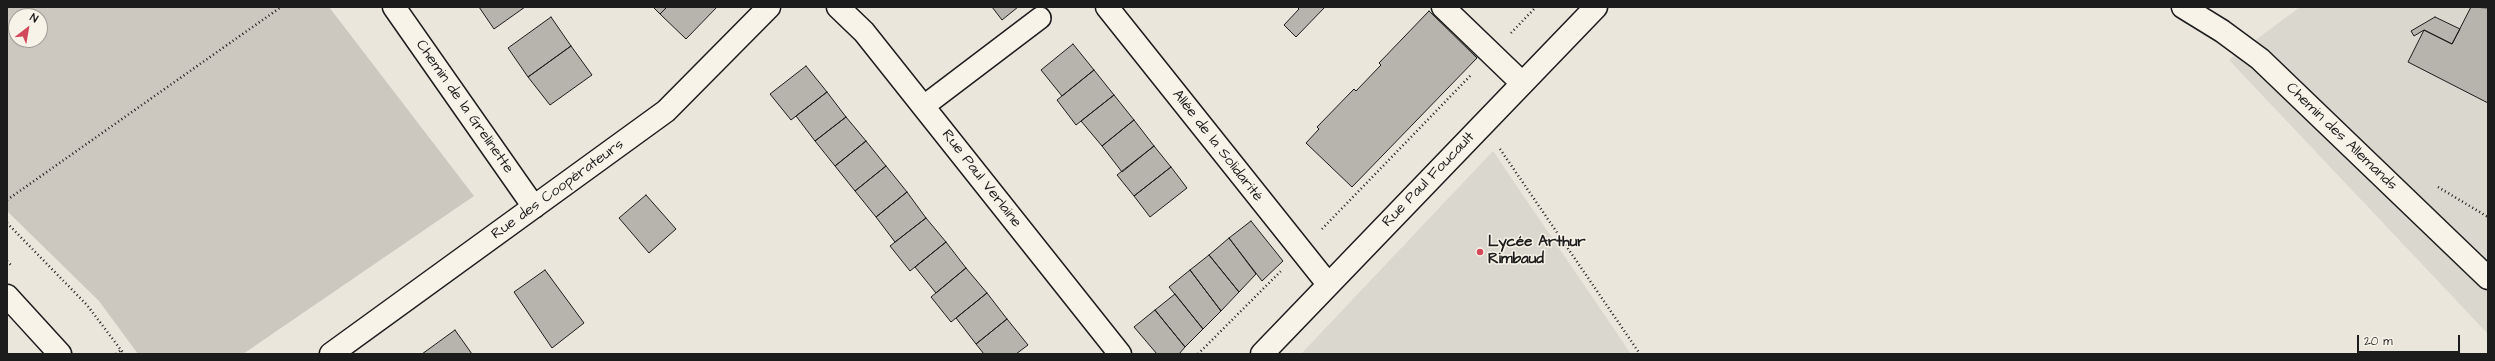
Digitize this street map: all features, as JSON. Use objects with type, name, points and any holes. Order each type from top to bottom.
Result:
[{"type":"street","name":"Chemin de la Grelinette","points":[[394,7],[534,207]]},
{"type":"street","name":"Rue Paul Verlaine","points":[[838,7],[864,32],[1120,354]]},
{"type":"street","name":"Allée de la Solidarité","points":[[1107,7],[1300,251],[1328,284]]},
{"type":"street","points":[[1443,7],[1522,83]]},
{"type":"street","name":"Rue Paul Foucault","points":[[1262,354],[1596,7]]},
{"type":"street","name":"Chemin des Allemands","points":[[2183,7],[2228,35],[2260,59],[2488,278]]},
{"type":"street","name":"Rue des Coopérateurs","points":[[339,352],[666,111],[763,9]]},
{"type":"street","points":[[7,296],[60,354]]},
{"type":"lane","points":[[924,106],[1040,18]]},
{"type":"path","points":[[7,200],[281,7]]},
{"type":"path","points":[[1198,354],[1492,54],[1536,7]]},
{"type":"path","points":[[1483,124],[1640,354]]},
{"type":"path","points":[[7,223],[87,305],[124,354]]},
{"type":"path","points":[[116,354],[122,350]]},
{"type":"shaded area","points":[[7,7],[329,7],[474,196],[243,354],[138,354],[99,301],[7,211]]},
{"type":"shaded area","points":[[2300,7],[2488,7],[2488,334],[2229,60]]},
{"type":"shaded area","name":"Lycée Arthur Rimbaud","points":[[1493,151],[1631,354],[1301,354]]},
{"type":"building","points":[[479,7],[525,7],[494,29]]},
{"type":"building","points":[[653,7],[667,7],[660,14]]},
{"type":"building","points":[[667,7],[717,7],[686,39],[660,14]]},
{"type":"building","points":[[992,7],[1018,7],[1002,20]]},
{"type":"building","points":[[1297,7],[1325,7],[1296,37],[1284,25],[1299,9]]},
{"type":"building","points":[[2471,7],[2488,8],[2488,103],[2408,62],[2424,30],[2452,44]]},
{"type":"building","points":[[1429,11],[1477,58],[1352,187],[1306,143],[1319,129],[1317,127],[1354,89],[1356,91],[1381,65],[1379,63]]},
{"type":"building","points":[[551,17],[571,46],[528,77],[508,48]]},
{"type":"building","points":[[2435,17],[2460,29],[2452,44],[2424,30],[2414,36],[2411,31]]},
{"type":"building","points":[[1073,44],[1094,70],[1062,96],[1041,70]]},
{"type":"building","points":[[571,46],[592,75],[550,105],[528,77]]},
{"type":"building","points":[[806,66],[827,92],[791,120],[770,94]]},
{"type":"building","points":[[1094,70],[1114,95],[1076,125],[1057,100]]},
{"type":"building","points":[[827,92],[846,117],[815,141],[796,116]]},
{"type":"building","points":[[1114,95],[1134,120],[1102,146],[1081,121]]},
{"type":"building","points":[[846,117],[866,141],[835,166],[815,141]]},
{"type":"building","points":[[1134,120],[1154,146],[1122,172],[1102,146]]},
{"type":"building","points":[[866,141],[886,166],[855,191],[835,166]]},
{"type":"building","points":[[1154,146],[1171,167],[1134,196],[1117,175]]},
{"type":"building","points":[[886,166],[907,192],[876,217],[855,191]]},
{"type":"building","points":[[1171,167],[1187,188],[1150,217],[1134,196]]},
{"type":"building","points":[[907,192],[926,218],[895,242],[876,217]]},
{"type":"building","points":[[646,195],[676,229],[649,253],[619,218]]},
{"type":"building","points":[[926,218],[946,242],[910,271],[890,246]]},
{"type":"building","points":[[1251,221],[1283,261],[1262,281],[1229,238]]},
{"type":"building","points":[[1229,238],[1256,274],[1239,292],[1209,255]]},
{"type":"building","points":[[946,242],[966,268],[936,293],[915,267]]},
{"type":"building","points":[[1209,255],[1239,292],[1221,311],[1190,270]]},
{"type":"building","points":[[966,268],[987,293],[951,322],[931,297]]},
{"type":"building","points":[[545,270],[584,323],[552,348],[514,292]]},
{"type":"building","points":[[1190,270],[1221,311],[1203,329],[1169,287]]},
{"type":"building","points":[[987,293],[1007,319],[976,344],[956,318]]},
{"type":"building","points":[[1175,294],[1203,329],[1185,347],[1155,310]]},
{"type":"building","points":[[1155,310],[1185,347],[1179,354],[1157,354],[1134,327]]},
{"type":"building","points":[[1007,319],[1028,345],[1016,354],[984,354],[976,344]]},
{"type":"building","points":[[455,330],[472,354],[422,354]]},
{"type":"place","name":"Lycée Arthur Rimbaud","points":[[1480,252]]}]
